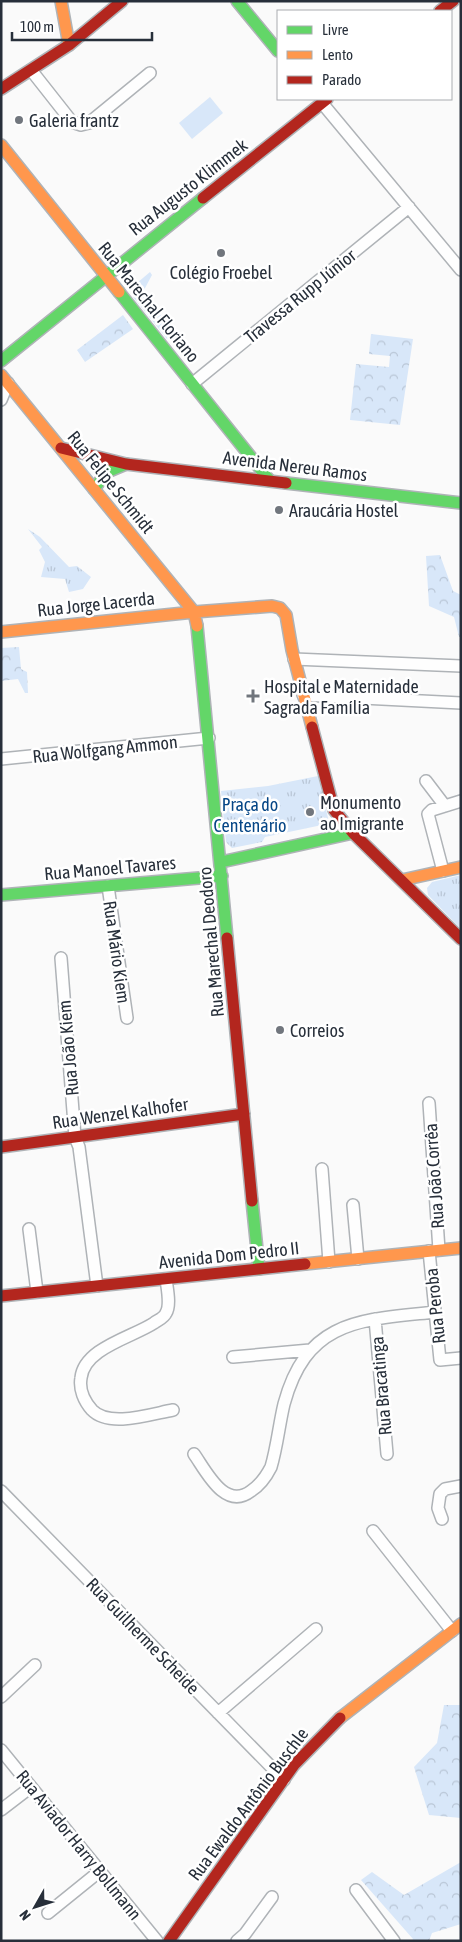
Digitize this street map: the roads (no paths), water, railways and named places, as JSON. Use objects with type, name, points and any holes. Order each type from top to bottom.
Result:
[{"type":"street","points":[[61,1],[68,45]]},
{"type":"street","points":[[1,89],[68,45],[122,1]]},
{"type":"street","points":[[237,1],[277,50]]},
{"type":"street","points":[[441,10],[453,1]]},
{"type":"street","points":[[31,70],[72,122],[80,125],[90,123],[150,73]]},
{"type":"street","points":[[322,100],[461,270]]},
{"type":"street","name":"Rua Augusto Klimmek","points":[[1,361],[322,100]]},
{"type":"street","name":"Rua Marechal Floriano","points":[[1,145],[270,482]]},
{"type":"street","name":"Travessa Rupp Júnior","points":[[192,384],[409,208]]},
{"type":"street","points":[[451,259],[461,251]]},
{"type":"street","points":[[1,400],[5,379]]},
{"type":"street","name":"Rua Felipe Schmidt","points":[[5,379],[194,612]]},
{"type":"street","name":"Avenida Nereu Ramos","points":[[61,448],[126,464],[459,503]]},
{"type":"street","points":[[94,489],[104,474],[110,469],[126,464]]},
{"type":"street","points":[[459,503],[461,491]]},
{"type":"street","name":"Rua Jorge Lacerda","points":[[1,632],[272,606],[280,608],[286,615],[294,660]]},
{"type":"street","name":"Rua Marechal Deodoro","points":[[194,612],[198,629],[209,738],[259,1270]]},
{"type":"street","points":[[461,666],[294,660],[331,802],[338,816],[461,939]]},
{"type":"street","points":[[304,695],[461,704]]},
{"type":"street","name":"Rua Wolfgang Ammon","points":[[1,759],[209,738]]},
{"type":"street","points":[[426,781],[445,806]]},
{"type":"street","points":[[443,871],[428,817],[430,812],[461,801]]},
{"type":"street","points":[[221,862],[353,833]]},
{"type":"street","points":[[402,880],[461,867]]},
{"type":"street","name":"Rua Manoel Tavares","points":[[1,895],[222,876]]},
{"type":"street","name":"Rua Mário Kiem","points":[[108,886],[127,1018]]},
{"type":"street","name":"Rua João Kiem","points":[[61,958],[75,1137],[79,1147],[96,1286]]},
{"type":"street","name":"Rua João Corrêa","points":[[429,1103],[434,1251]]},
{"type":"street","name":"Rua Wenzel Kalhofer","points":[[1,1147],[244,1114]]},
{"type":"street","points":[[322,1169],[329,1262]]},
{"type":"street","points":[[353,1204],[358,1259]]},
{"type":"street","points":[[29,1229],[37,1292]]},
{"type":"street","name":"Avenida Dom Pedro II","points":[[1,1296],[461,1248]]},
{"type":"street","name":"Rua Peroba","points":[[434,1251],[435,1312],[440,1360],[461,1358]]},
{"type":"street","points":[[166,1279],[168,1307],[166,1314],[151,1325],[108,1346],[91,1358],[84,1366],[80,1383],[88,1405],[99,1415],[108,1418],[118,1419],[173,1410]]},
{"type":"street","points":[[194,1454],[217,1487],[231,1496],[240,1497],[248,1494],[266,1477],[271,1467],[288,1392],[295,1375],[310,1350],[320,1341],[343,1327],[376,1319],[435,1312]]},
{"type":"street","name":"Rua Bracatinga","points":[[376,1319],[387,1454]]},
{"type":"street","points":[[233,1357],[310,1350]]},
{"type":"street","points":[[442,1518],[438,1508],[440,1494],[446,1490],[461,1486]]},
{"type":"street","name":"Rua Guilherme Scheide","points":[[1,1491],[284,1780]]},
{"type":"street","points":[[373,1531],[456,1628]]},
{"type":"street","name":"Rua Ewaldo Antônio Buschle","points":[[169,1941],[309,1747],[333,1722],[456,1628]]},
{"type":"street","points":[[218,1713],[316,1629]]},
{"type":"street","points":[[1,1696],[35,1665]]},
{"type":"street","name":"Rua Aviador Harry Bollmann","points":[[1,1750],[157,1941]]},
{"type":"street","points":[[1,1810],[31,1787]]},
{"type":"street","points":[[48,1913],[100,1871]]},
{"type":"street","points":[[356,1890],[394,1941]]},
{"type":"street","points":[[237,1941],[245,1934],[272,1897]]},
{"type":"place","name":"Galeria frantz","points":[[19,120]]},
{"type":"place","name":"Colégio Froebel","points":[[221,253]]},
{"type":"place","name":"Araucária Hostel","points":[[279,510]]},
{"type":"place","name":"Hospital e Maternidade Sagrada Família","points":[[253,696]]},
{"type":"place","name":"Monumento ao Imigrante","points":[[310,812]]},
{"type":"place","name":"Correios","points":[[280,1030]]},
{"type":"park label","name":"Praça do Centenário","points":[[250,814]]}]
